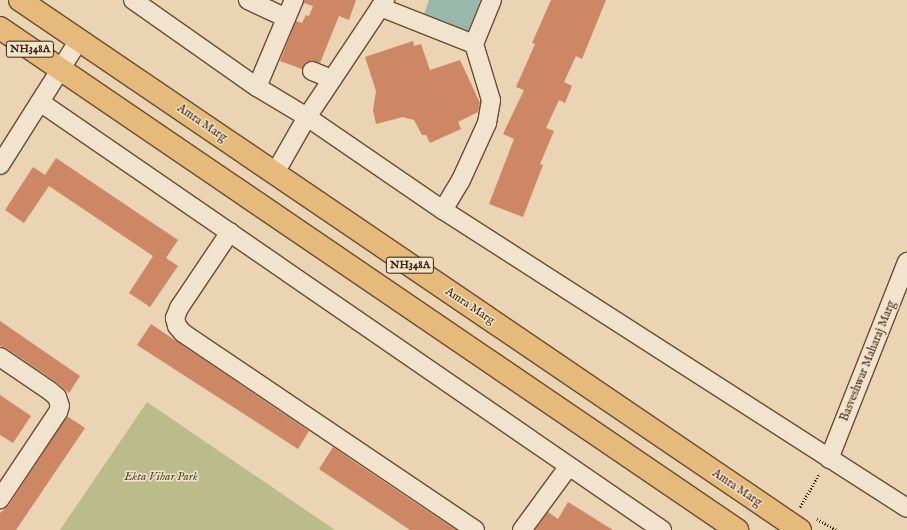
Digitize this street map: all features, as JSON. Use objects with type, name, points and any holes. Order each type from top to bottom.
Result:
[{"type":"highway","name":"Amra Marg","points":[[20,0],[276,173],[792,528]]},
{"type":"highway","name":"NH348A","points":[[0,28],[736,530]]},
{"type":"street","points":[[133,0],[257,87],[307,117],[443,210],[907,508]]},
{"type":"street","points":[[248,0],[286,18]]},
{"type":"street","points":[[257,87],[294,0]]},
{"type":"street","points":[[443,210],[461,180],[487,123],[491,100],[474,44],[492,0]]},
{"type":"street","points":[[276,173],[307,117],[382,4],[474,44]]},
{"type":"street","points":[[0,166],[79,40]]},
{"type":"street","points":[[312,71],[332,79]]},
{"type":"street","points":[[40,102],[662,530]]},
{"type":"street","points":[[230,232],[179,308],[175,318],[180,330],[475,530]]},
{"type":"street","name":"Basveshwar Maharaj Marg","points":[[829,459],[907,262]]},
{"type":"street","points":[[0,357],[50,391],[57,397],[60,406],[58,412],[0,499]]},
{"type":"street","points":[[522,530],[569,466]]},
{"type":"path","points":[[792,528],[829,459]]},
{"type":"green space","name":"Ekta Vihar Park","points":[[147,402],[335,530],[60,530]]},
{"type":"shaded area","points":[[429,0],[481,0],[468,31],[424,14]]},
{"type":"building","points":[[304,0],[356,0],[349,20],[339,16],[320,63],[310,61],[305,63],[302,69],[280,61],[296,21],[302,23],[306,15],[309,16],[313,6],[304,3]]},
{"type":"building","points":[[551,0],[606,0],[582,59],[576,56],[564,82],[572,86],[565,103],[559,100],[546,128],[554,131],[540,164],[543,165],[523,217],[489,204],[514,139],[503,134],[524,90],[516,87],[535,44],[532,43]]},
{"type":"building","points":[[413,41],[414,46],[421,44],[430,70],[460,60],[480,103],[478,112],[458,122],[461,129],[430,143],[426,135],[422,135],[414,120],[403,117],[376,124],[373,110],[376,91],[365,57]]},
{"type":"building","points":[[56,158],[178,240],[166,258],[178,266],[150,307],[129,293],[153,256],[49,186],[24,223],[5,210],[33,167],[45,175]]},
{"type":"building","points":[[0,321],[80,376],[69,393],[56,382],[6,348],[0,346]]},
{"type":"building","points":[[151,324],[309,431],[298,449],[137,345]]},
{"type":"building","points":[[0,395],[31,416],[13,443],[0,435]]},
{"type":"building","points":[[67,416],[85,428],[16,530],[0,530],[0,513],[9,505]]},
{"type":"building","points":[[333,447],[456,530],[410,530],[319,469]]},
{"type":"building","points":[[568,502],[613,530],[535,530],[548,512],[558,519]]}]
